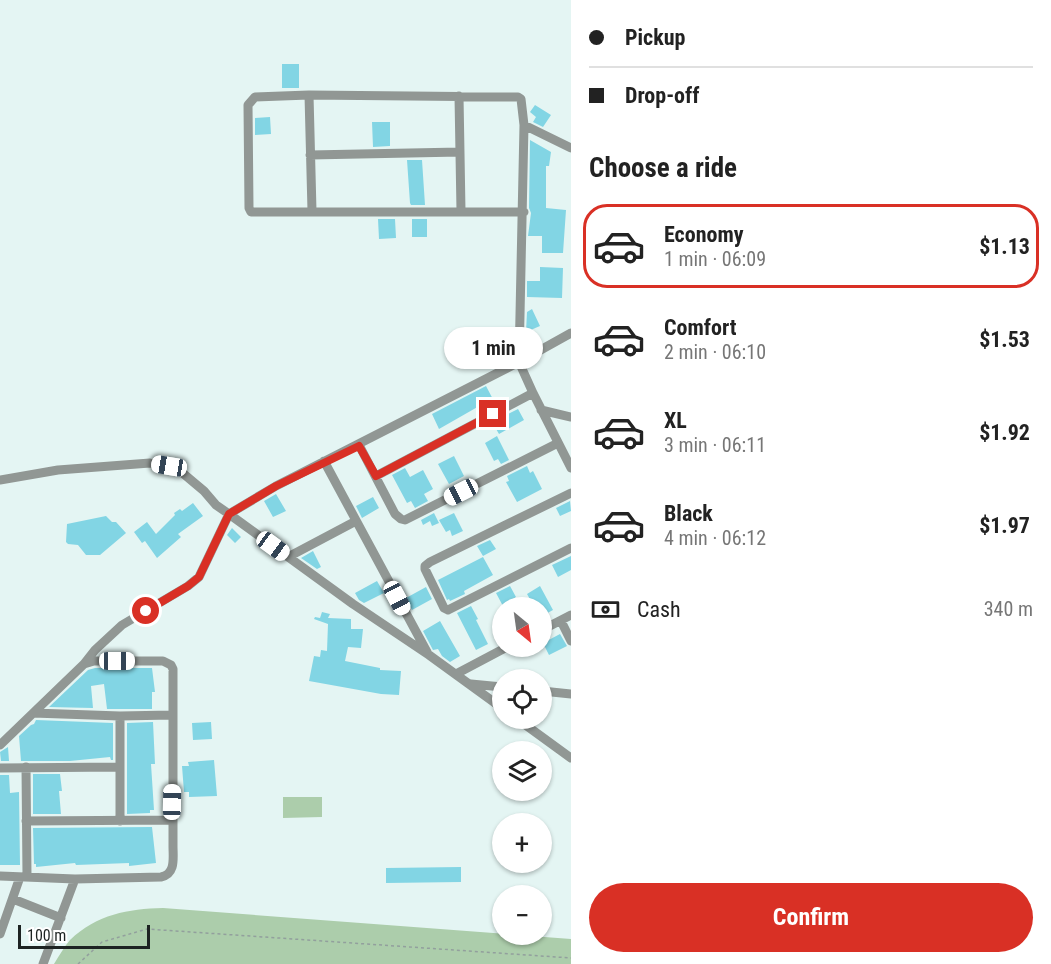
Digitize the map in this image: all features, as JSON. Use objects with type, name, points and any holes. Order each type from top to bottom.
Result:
[{"type":"street","points":[[309,95],[312,211]]},
{"type":"street","points":[[524,212],[251,212],[249,208],[248,105],[255,97],[309,95],[518,97],[523,102],[524,212],[519,362],[532,393],[571,468]]},
{"type":"street","points":[[459,96],[461,211]]},
{"type":"street","points":[[524,124],[571,148]]},
{"type":"street","points":[[310,155],[460,152]]},
{"type":"street","points":[[0,745],[122,625],[188,586],[199,577],[229,514],[276,486],[359,446],[569,336]]},
{"type":"street","points":[[376,476],[532,393]]},
{"type":"street","points":[[541,410],[571,417]]},
{"type":"street","points":[[359,446],[395,514],[405,520],[558,443]]},
{"type":"street","points":[[324,461],[429,655]]},
{"type":"street","points":[[0,480],[57,470],[150,463],[179,470],[204,491],[216,505],[352,604],[492,701]]},
{"type":"street","points":[[571,493],[430,562],[425,569],[444,608],[448,610],[571,548]]},
{"type":"street","points":[[288,557],[356,520]]},
{"type":"street","points":[[552,625],[571,615]]},
{"type":"street","points":[[561,621],[571,641]]},
{"type":"street","points":[[456,674],[492,655]]},
{"type":"street","points":[[0,876],[75,879],[166,877],[172,871],[173,669],[167,663],[94,661],[84,664]]},
{"type":"street","points":[[468,683],[492,686]]},
{"type":"street","points":[[552,692],[571,694]]},
{"type":"street","points":[[33,713],[120,717],[172,715]]},
{"type":"street","points":[[120,717],[120,821]]},
{"type":"street","points":[[531,729],[571,758]]},
{"type":"street","points":[[0,934],[24,877],[26,767]]},
{"type":"street","points":[[0,768],[120,767]]},
{"type":"street","points":[[26,821],[172,820]]},
{"type":"street","points":[[43,964],[75,879]]},
{"type":"street","points":[[13,899],[61,918]]},
{"type":"path","points":[[78,964],[102,942],[147,929],[571,958]]},
{"type":"green space","points":[[283,797],[322,797],[322,817],[283,818]]},
{"type":"green space","points":[[163,908],[492,933],[492,945],[552,945],[552,938],[571,939],[571,964],[54,964],[70,940],[80,931],[113,915]]},
{"type":"building","points":[[282,64],[299,64],[299,88],[282,88]]},
{"type":"building","points":[[535,105],[551,115],[543,127],[533,122],[536,117],[530,112]]},
{"type":"building","points":[[270,117],[271,134],[255,135],[255,118]]},
{"type":"building","points":[[372,122],[390,122],[390,146],[373,147]]},
{"type":"building","points":[[530,140],[551,152],[549,166],[546,166],[546,208],[566,210],[563,253],[542,253],[542,236],[528,236],[531,213],[529,208]]},
{"type":"building","points":[[407,160],[422,160],[425,205],[411,205],[410,203]]},
{"type":"building","points":[[378,219],[395,219],[396,238],[379,239]]},
{"type":"building","points":[[412,219],[427,219],[427,237],[412,237]]},
{"type":"building","points":[[540,267],[563,268],[562,298],[527,297],[527,281],[540,281]]},
{"type":"building","points":[[532,309],[540,326],[526,332],[527,312]]},
{"type":"building","points":[[486,386],[496,405],[486,410],[481,405],[439,429],[432,414]]},
{"type":"building","points":[[518,409],[524,420],[499,434],[492,422]]},
{"type":"building","points":[[497,436],[509,460],[501,464],[498,459],[494,461],[485,443]]},
{"type":"building","points":[[454,456],[464,476],[449,484],[438,464]]},
{"type":"building","points":[[527,466],[530,473],[533,471],[542,489],[517,502],[506,482],[509,481],[507,476]]},
{"type":"building","points":[[405,468],[410,477],[423,470],[433,489],[424,494],[428,501],[415,508],[411,501],[407,503],[392,475]]},
{"type":"building","points":[[276,494],[286,511],[273,517],[264,501]]},
{"type":"building","points":[[373,497],[379,508],[362,518],[356,506]]},
{"type":"building","points":[[570,501],[571,511],[560,516],[556,508]]},
{"type":"building","points":[[193,503],[203,516],[178,534],[181,537],[157,558],[145,541],[142,543],[134,532],[147,522],[156,534],[175,515],[174,513],[180,509],[182,511]]},
{"type":"building","points":[[434,513],[439,523],[432,526],[430,521],[423,525],[421,520]]},
{"type":"building","points":[[454,513],[463,531],[452,536],[450,530],[446,532],[439,520]]},
{"type":"building","points":[[106,516],[112,522],[116,522],[126,533],[100,555],[86,555],[78,545],[66,542],[67,524]]},
{"type":"building","points":[[232,528],[241,537],[235,543],[227,535]]},
{"type":"building","points":[[490,540],[496,549],[483,556],[477,546]]},
{"type":"building","points":[[313,551],[321,567],[317,569],[301,558]]},
{"type":"building","points":[[571,556],[571,570],[558,577],[552,565]]},
{"type":"building","points":[[483,557],[493,575],[464,591],[465,594],[450,601],[447,600],[438,580]]},
{"type":"building","points":[[377,581],[384,593],[364,603],[359,600],[355,593]]},
{"type":"building","points":[[510,586],[516,597],[498,597],[496,593]]},
{"type":"building","points":[[540,586],[546,597],[529,597],[527,594]]},
{"type":"building","points":[[426,587],[432,599],[412,610],[406,598]]},
{"type":"building","points":[[471,606],[488,644],[476,650],[457,613]]},
{"type":"building","points":[[322,612],[330,614],[328,618],[351,619],[351,629],[363,629],[361,648],[348,647],[345,661],[380,668],[380,670],[401,671],[399,695],[309,681],[314,656],[320,657],[321,650],[327,651],[328,624],[314,619],[315,617],[320,618]]},
{"type":"building","points":[[440,621],[460,656],[450,662],[442,656],[438,649],[433,650],[423,631]]},
{"type":"building","points":[[560,634],[567,646],[552,654],[552,638]]},
{"type":"building","points":[[152,668],[155,692],[152,692],[152,709],[107,709],[104,684],[91,686],[93,708],[49,707],[88,670]]},
{"type":"building","points":[[36,720],[113,723],[113,760],[110,757],[70,761],[21,761],[19,736]]},
{"type":"building","points":[[153,722],[155,764],[151,764],[154,810],[150,810],[150,813],[127,814],[127,723]]},
{"type":"building","points":[[211,722],[212,739],[193,740],[192,723]]},
{"type":"building","points":[[8,747],[9,761],[1,761],[0,752]]},
{"type":"building","points":[[214,760],[217,796],[189,797],[189,792],[184,792],[182,766],[189,766],[188,762]]},
{"type":"building","points":[[33,774],[60,774],[61,814],[33,814]]},
{"type":"building","points":[[0,775],[9,775],[10,793],[19,792],[20,865],[0,865]]},
{"type":"building","points":[[152,827],[156,863],[129,866],[129,863],[76,865],[75,863],[36,867],[34,864],[33,828]]},
{"type":"building","points":[[461,867],[461,882],[386,883],[386,868]]},
{"type":"route","points":[[146,611],[199,577],[229,514],[276,486],[359,446],[376,476],[493,414]]}]
